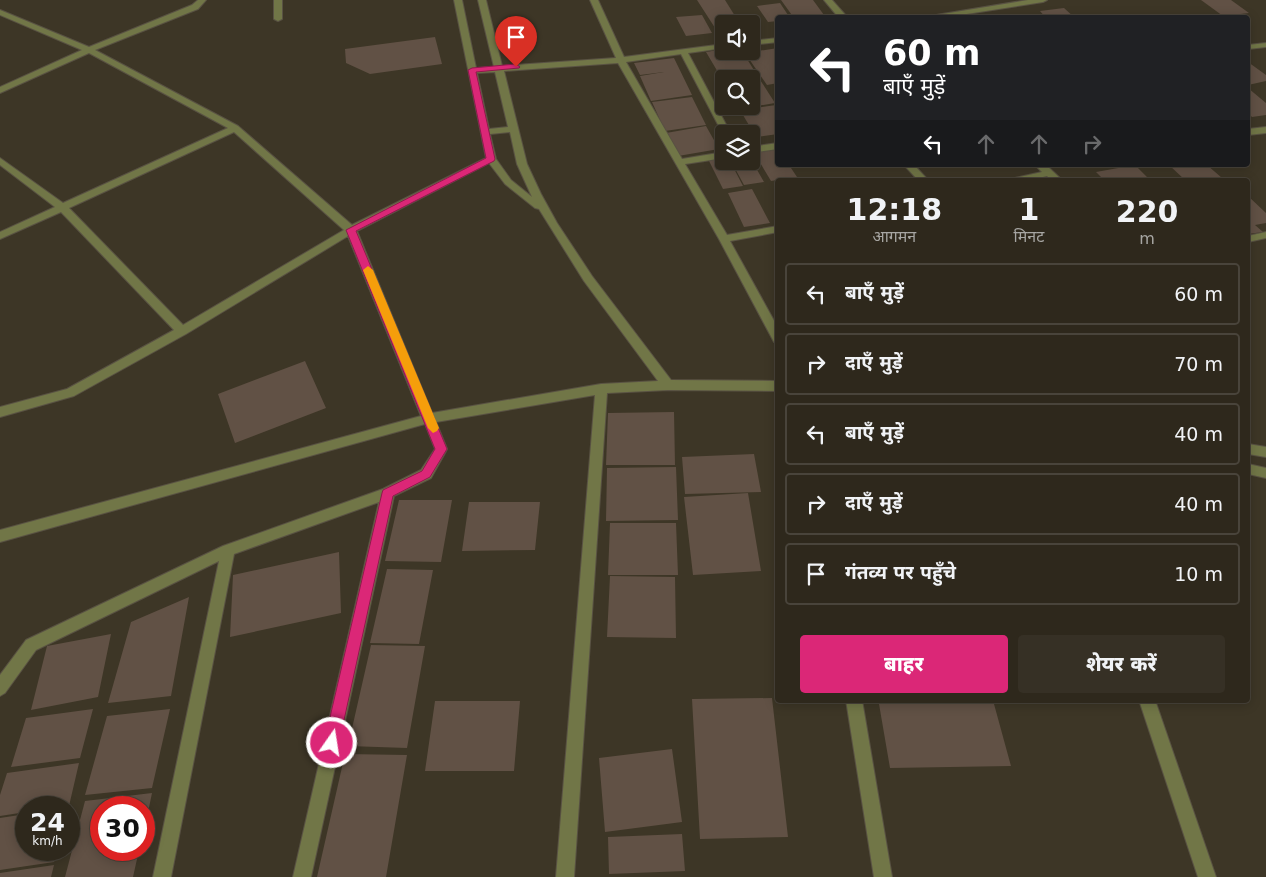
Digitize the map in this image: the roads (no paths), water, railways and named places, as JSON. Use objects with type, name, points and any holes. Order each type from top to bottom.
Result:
[{"type":"street","points":[[0,90],[89,50],[195,7],[202,0]]},
{"type":"street","points":[[278,0],[278,19]]},
{"type":"street","points":[[458,0],[491,159],[508,182],[544,211]]},
{"type":"street","points":[[482,0],[522,164],[544,211],[574,258],[668,385]]},
{"type":"street","points":[[595,0],[621,60],[724,239],[775,332]]},
{"type":"street","points":[[828,0],[841,15]]},
{"type":"street","points":[[978,0],[986,8]]},
{"type":"street","points":[[941,15],[1043,0]]},
{"type":"street","points":[[0,12],[89,50],[235,128],[351,230],[430,418],[441,449],[426,474],[388,493],[228,550],[30,645],[0,688]]},
{"type":"street","points":[[760,42],[775,40]]},
{"type":"street","points":[[1250,48],[1266,44]]},
{"type":"street","points":[[472,70],[621,60],[715,47]]},
{"type":"street","points":[[683,51],[722,125]]},
{"type":"street","points":[[0,236],[235,128]]},
{"type":"street","points":[[485,132],[514,129]]},
{"type":"street","points":[[1250,132],[1266,130]]},
{"type":"street","points":[[760,149],[775,146]]},
{"type":"street","points":[[680,162],[715,156]]},
{"type":"street","points":[[0,412],[70,393],[182,331],[351,230],[491,159]]},
{"type":"street","points":[[0,161],[62,207],[182,331]]},
{"type":"street","points":[[910,167],[921,178]]},
{"type":"street","points":[[1042,167],[1054,178]]},
{"type":"street","points":[[1027,178],[1048,173]]},
{"type":"street","points":[[724,239],[775,230]]},
{"type":"street","points":[[1250,239],[1266,236]]},
{"type":"street","points":[[0,536],[430,418],[601,390],[668,385],[775,386]]},
{"type":"street","points":[[565,877],[601,390]]},
{"type":"street","points":[[1250,449],[1266,452]]},
{"type":"street","points":[[1250,469],[1266,473]]},
{"type":"street","points":[[302,877],[388,493]]},
{"type":"street","points":[[162,877],[228,550]]},
{"type":"street","points":[[854,703],[883,877]]},
{"type":"street","points":[[1147,703],[1207,877]]}]
